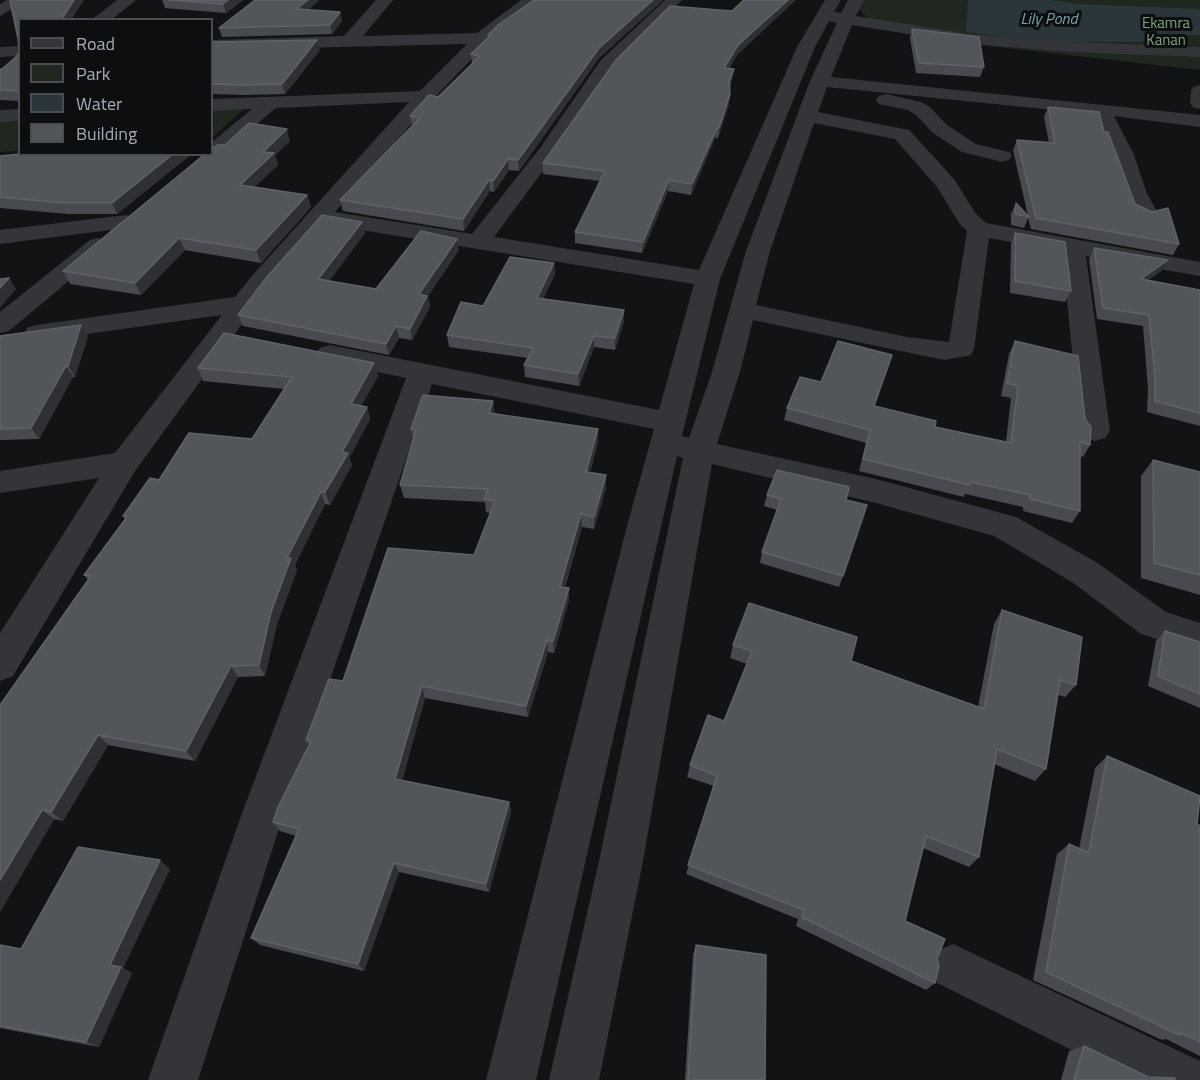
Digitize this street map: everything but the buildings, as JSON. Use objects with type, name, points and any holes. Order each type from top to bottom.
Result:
[{"type":"street","points":[[0,11],[19,0]]},
{"type":"street","points":[[102,18],[128,0]]},
{"type":"street","points":[[349,41],[385,0]]},
{"type":"street","points":[[0,665],[124,463],[243,304],[425,96],[511,8],[531,0]]},
{"type":"street","points":[[478,243],[546,152],[607,64],[674,0]]},
{"type":"street","points":[[840,9],[970,39],[1111,49],[1200,52]]},
{"type":"street","points":[[574,1080],[621,861],[700,449],[726,372],[758,251],[830,53],[840,9]]},
{"type":"street","points":[[511,1080],[667,433],[708,279],[806,47],[840,9]]},
{"type":"street","points":[[213,45],[482,38]]},
{"type":"street","points":[[3,59],[18,53]]},
{"type":"street","points":[[1200,91],[1200,103]]},
{"type":"street","points":[[213,105],[425,96]]},
{"type":"street","points":[[814,96],[1100,109],[1200,121]]},
{"type":"street","points":[[814,96],[914,106],[923,111],[940,129],[969,148],[1002,156]]},
{"type":"street","points":[[814,96],[902,134],[946,184],[967,218],[979,229],[1200,269]]},
{"type":"street","points":[[213,149],[272,102]]},
{"type":"street","points":[[1100,109],[1124,155],[1136,194],[1147,213]]},
{"type":"street","points":[[0,116],[18,115]]},
{"type":"street","points":[[0,326],[144,207]]},
{"type":"street","points":[[318,216],[708,279]]},
{"type":"street","points":[[0,237],[126,222]]},
{"type":"street","points":[[742,310],[907,345],[945,351],[962,349],[979,229]]},
{"type":"street","points":[[1073,246],[1095,431]]},
{"type":"street","points":[[0,338],[243,304]]},
{"type":"street","points":[[221,333],[255,340]]},
{"type":"street","points":[[299,348],[422,373],[667,433],[700,449],[876,491],[1005,526],[1084,572],[1154,623],[1200,638]]},
{"type":"street","points":[[173,1080],[262,816],[422,373]]},
{"type":"street","points":[[0,482],[124,463]]},
{"type":"street","points":[[953,967],[1186,1080]]},
{"type":"green space","name":"Ekamra Kanan","points":[[857,0],[1200,0],[1200,70],[989,46],[992,38],[868,19],[856,7]]},
{"type":"green space","points":[[246,107],[213,137],[213,109]]},
{"type":"green space","points":[[18,118],[18,151],[0,152],[0,119]]},
{"type":"water","name":"Lily Pond","points":[[968,0],[1052,0],[1078,4],[1200,9],[1200,35],[1176,35],[1140,42],[1052,42],[966,32]]}]
